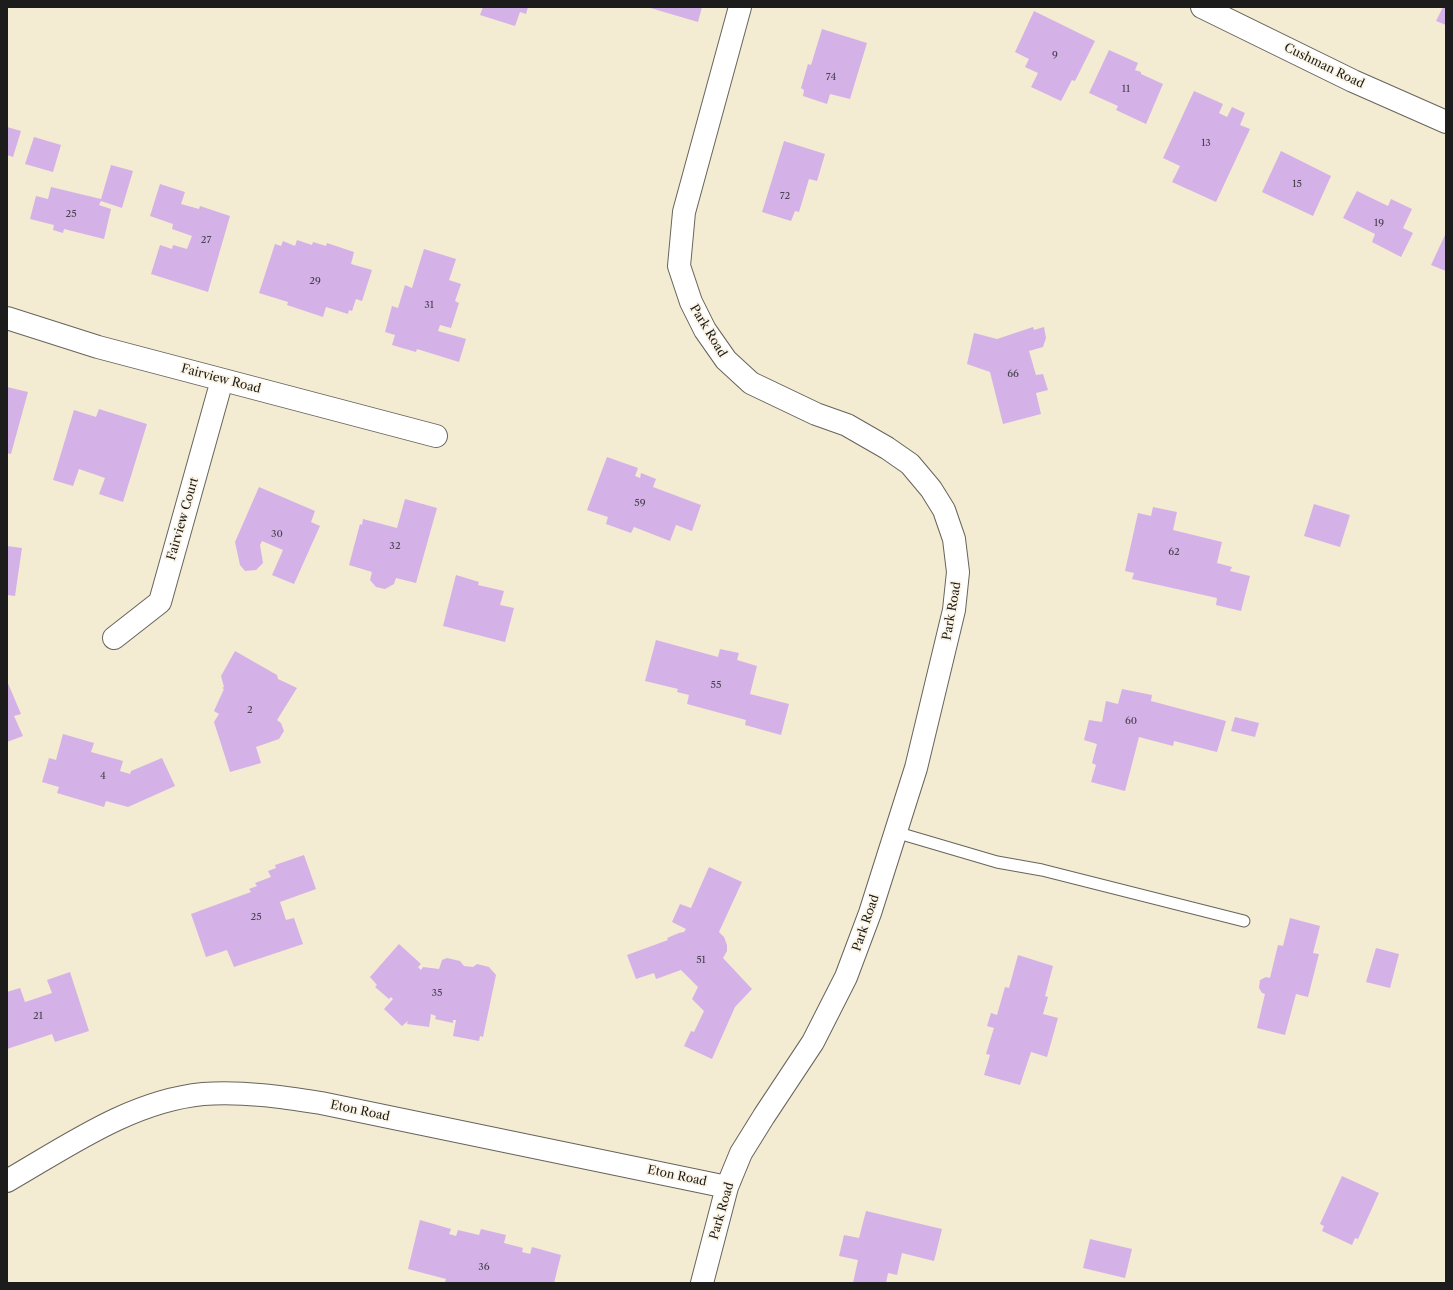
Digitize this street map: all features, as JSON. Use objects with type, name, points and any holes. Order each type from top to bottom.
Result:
[{"type":"street","name":"Park Road","points":[[702,1283],[727,1187],[746,1143],[813,1042],[846,977],[870,913],[916,768],[954,610],[958,572],[954,539],[944,510],[931,489],[910,464],[887,448],[847,425],[816,414],[751,383],[726,360],[705,330],[691,302],[679,266],[684,212],[740,7]]},
{"type":"street","name":"Cushman Road","points":[[1202,7],[1353,81],[1446,122]]},
{"type":"street","name":"Fairview Road","points":[[7,318],[98,347],[436,436]]},
{"type":"street","name":"Fairview Court","points":[[114,638],[160,602],[222,380]]},
{"type":"street","name":"Eton Road","points":[[7,1181],[125,1115],[169,1100],[203,1094],[268,1095],[321,1103],[727,1187]]},
{"type":"lane","points":[[895,832],[997,862],[1042,870],[1244,921]]},
{"type":"building","points":[[483,7],[528,7],[526,14],[520,12],[515,26],[480,15]]},
{"type":"building","points":[[647,7],[702,7],[698,22]]},
{"type":"building","points":[[1443,7],[1446,7],[1446,25],[1436,21]]},
{"type":"building","points":[[1034,11],[1095,41],[1075,81],[1072,80],[1061,101],[1031,87],[1038,73],[1025,67],[1029,59],[1015,52]]},
{"type":"building","points":[[822,29],[867,43],[850,99],[830,94],[827,104],[803,96],[804,90],[801,88],[808,64],[811,65]]},
{"type":"building","points":[[1109,50],[1138,63],[1135,70],[1163,84],[1146,124],[1116,110],[1118,106],[1089,93]]},
{"type":"building","points":[[1194,91],[1223,104],[1219,113],[1227,117],[1232,107],[1245,113],[1240,125],[1250,129],[1216,202],[1172,182],[1180,166],[1163,158]]},
{"type":"building","points":[[7,127],[21,131],[13,157],[7,155]]},
{"type":"building","points":[[34,137],[61,145],[53,172],[25,164]]},
{"type":"building","points":[[784,141],[825,154],[817,181],[809,179],[799,212],[795,211],[791,221],[762,212]]},
{"type":"building","points":[[1281,151],[1331,176],[1313,216],[1262,192]]},
{"type":"building","points":[[111,165],[133,171],[122,208],[101,201],[99,205],[111,209],[104,239],[64,229],[63,233],[53,230],[54,225],[30,219],[36,196],[48,199],[51,187],[101,199]]},
{"type":"building","points":[[160,184],[185,192],[181,204],[199,209],[200,206],[230,216],[208,292],[151,274],[160,245],[172,249],[173,245],[187,249],[192,236],[172,229],[173,224],[150,216]]},
{"type":"building","points":[[1357,191],[1388,206],[1391,199],[1412,209],[1403,228],[1413,233],[1401,257],[1372,242],[1375,234],[1343,218]]},
{"type":"building","points":[[1446,233],[1446,271],[1431,265]]},
{"type":"building","points":[[297,240],[312,245],[313,242],[326,246],[327,243],[354,252],[351,264],[372,270],[362,301],[356,299],[352,311],[349,310],[348,314],[326,307],[323,317],[287,305],[288,302],[259,293],[275,244],[281,246],[283,241],[295,246]]},
{"type":"building","points":[[424,249],[456,259],[449,280],[461,284],[455,301],[459,303],[451,328],[440,325],[438,331],[466,339],[459,362],[417,349],[416,352],[392,345],[395,335],[385,332],[392,306],[398,308],[405,285],[412,288]]},
{"type":"building","points":[[1033,327],[1034,330],[1044,327],[1046,338],[1043,347],[1029,351],[1036,375],[1043,374],[1048,390],[1036,393],[1041,414],[1003,424],[990,372],[967,364],[974,333],[997,339]]},
{"type":"building","points":[[7,387],[28,392],[11,454],[7,453]]},
{"type":"building","points":[[99,409],[147,424],[123,502],[99,494],[105,478],[79,469],[73,486],[53,480],[74,410],[96,417]]},
{"type":"building","points":[[607,457],[638,468],[635,476],[640,478],[641,473],[656,479],[653,487],[701,505],[692,531],[676,525],[670,541],[634,527],[631,533],[606,524],[608,517],[587,510]]},
{"type":"building","points":[[259,487],[315,511],[311,522],[320,526],[294,584],[272,575],[283,550],[262,541],[260,545],[263,563],[256,570],[245,571],[240,565],[235,542]]},
{"type":"building","points":[[405,499],[437,508],[416,583],[396,578],[394,584],[385,589],[376,587],[370,580],[372,572],[349,565],[360,524],[362,525],[363,519],[397,528]]},
{"type":"building","points":[[1314,504],[1350,515],[1340,547],[1304,536]]},
{"type":"building","points":[[1153,507],[1177,512],[1173,530],[1222,542],[1217,563],[1232,567],[1230,571],[1250,576],[1241,611],[1216,605],[1217,598],[1132,579],[1134,573],[1125,571],[1138,513],[1151,516]]},
{"type":"building","points":[[7,546],[22,548],[15,596],[7,595]]},
{"type":"building","points":[[456,575],[479,582],[478,585],[504,591],[500,605],[514,608],[505,642],[443,626]]},
{"type":"building","points":[[656,640],[718,657],[720,649],[739,653],[737,660],[757,666],[750,694],[789,704],[781,735],[745,725],[746,720],[687,704],[689,695],[677,692],[678,689],[645,681]]},
{"type":"building","points":[[235,651],[277,675],[278,679],[297,688],[277,720],[281,723],[284,731],[279,739],[256,747],[261,763],[230,772],[214,722],[219,714],[214,711],[224,689],[222,688],[224,687],[221,676]]},
{"type":"building","points":[[7,681],[21,714],[14,716],[23,736],[7,742]]},
{"type":"building","points":[[1122,689],[1152,695],[1151,701],[1226,721],[1217,752],[1174,741],[1173,746],[1139,737],[1125,791],[1091,782],[1096,765],[1092,763],[1097,744],[1084,740],[1089,720],[1102,722],[1106,701],[1118,704]]},
{"type":"building","points":[[1235,717],[1259,723],[1255,737],[1231,731]]},
{"type":"building","points":[[63,734],[94,743],[91,752],[123,761],[120,771],[130,774],[131,771],[162,758],[175,786],[128,807],[106,801],[104,807],[57,793],[59,787],[42,782],[49,758],[56,760]]},
{"type":"building","points":[[304,855],[316,889],[280,902],[286,920],[294,918],[303,944],[234,967],[227,950],[206,957],[191,914],[251,892],[249,889],[257,886],[255,883],[271,877],[268,871],[276,868],[275,865]]},
{"type":"building","points":[[709,867],[742,882],[719,932],[724,937],[727,945],[727,951],[723,958],[752,989],[735,1007],[712,1059],[684,1046],[691,1031],[694,1032],[704,1011],[692,999],[698,987],[681,970],[656,979],[654,973],[636,979],[627,955],[668,940],[667,938],[684,932],[686,929],[672,922],[680,904],[691,908]]},
{"type":"building","points":[[1290,918],[1320,926],[1313,953],[1319,954],[1308,997],[1296,994],[1285,1035],[1257,1028],[1265,994],[1262,993],[1259,988],[1260,980],[1266,977],[1270,978],[1278,945],[1283,946]]},
{"type":"building","points":[[399,944],[421,964],[418,967],[421,970],[423,967],[439,969],[442,960],[447,958],[460,961],[464,966],[473,967],[477,964],[489,967],[496,975],[483,1037],[480,1036],[479,1041],[453,1036],[456,1020],[453,1020],[453,1023],[435,1019],[436,1016],[431,1014],[429,1027],[407,1024],[408,1021],[402,1026],[384,1009],[393,999],[391,997],[389,999],[375,987],[377,985],[370,977]]},
{"type":"building","points":[[1376,948],[1399,954],[1390,988],[1366,982]]},
{"type":"building","points":[[1018,955],[1053,966],[1045,996],[1048,997],[1043,1014],[1058,1018],[1047,1057],[1031,1052],[1020,1085],[984,1075],[990,1055],[986,1054],[994,1028],[987,1026],[991,1013],[997,1015],[1005,987],[1009,988]]},
{"type":"building","points":[[70,972],[89,1031],[55,1042],[52,1034],[7,1049],[7,992],[20,988],[25,1002],[52,993],[47,980]]},
{"type":"building","points":[[1342,1176],[1379,1193],[1358,1239],[1355,1238],[1352,1245],[1322,1231],[1324,1226],[1320,1224]]},
{"type":"building","points":[[866,1211],[942,1229],[934,1261],[902,1253],[897,1275],[888,1273],[886,1283],[853,1283],[858,1260],[839,1256],[844,1235],[859,1238]]},
{"type":"building","points":[[420,1220],[451,1229],[449,1234],[456,1236],[458,1230],[479,1235],[481,1229],[506,1235],[504,1243],[523,1248],[522,1252],[530,1254],[532,1247],[561,1255],[554,1283],[445,1283],[446,1279],[408,1269]]},
{"type":"building","points":[[1090,1239],[1132,1249],[1125,1278],[1083,1268]]}]
